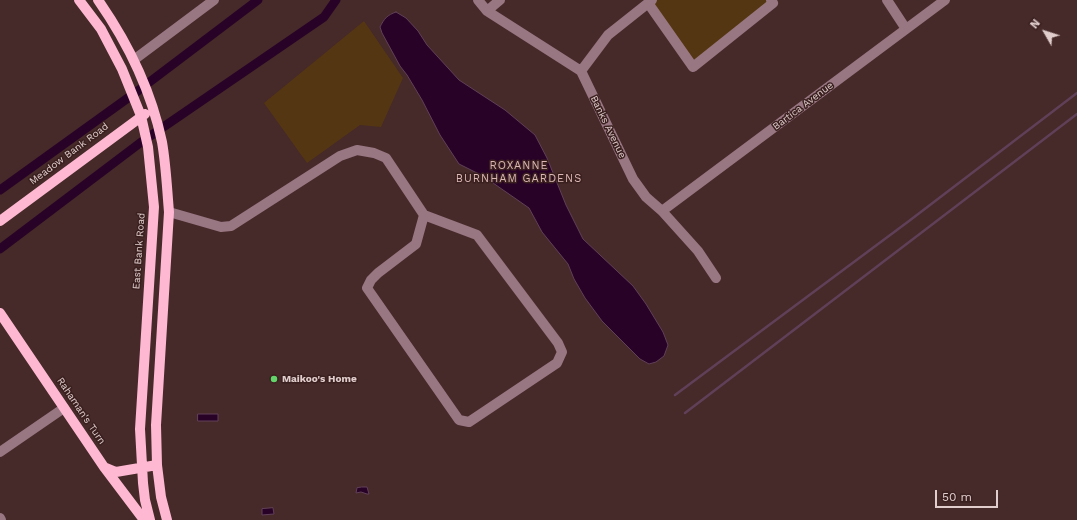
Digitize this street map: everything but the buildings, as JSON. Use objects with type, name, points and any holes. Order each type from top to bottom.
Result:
[{"type":"main road","name":"East Bank Road","points":[[79,0],[101,29],[122,69],[140,116],[148,147],[154,207],[140,429],[141,468],[145,500],[150,520]]},
{"type":"main road","points":[[98,0],[114,23],[135,59],[153,108],[162,142],[169,212],[156,424],[157,465],[161,497],[167,520]]},
{"type":"main road","name":"Meadow Bank Road","points":[[0,221],[140,116],[153,108]]},
{"type":"main road","name":"Rahaman's Turn","points":[[0,314],[104,467],[144,520]]},
{"type":"main road","points":[[104,467],[116,472],[157,465]]},
{"type":"street","points":[[135,59],[214,0]]},
{"type":"street","points":[[478,0],[487,11],[581,72],[608,35],[650,2],[693,67],[773,3],[771,0]]},
{"type":"street","points":[[487,11],[500,0]]},
{"type":"street","points":[[887,0],[906,29]]},
{"type":"street","name":"Bartica Avenue","points":[[662,211],[945,0]]},
{"type":"street","name":"Banks Avenue","points":[[581,72],[633,179],[646,197],[662,211],[698,251],[716,278]]},
{"type":"street","points":[[169,212],[221,227],[231,226],[340,156],[357,150],[374,152],[386,158],[424,216],[477,235],[558,343],[562,352],[557,363],[469,422],[459,420],[367,288],[371,280],[416,244],[424,216]]},
{"type":"street","points":[[0,452],[64,408]]},
{"type":"shaded area","points":[[652,0],[771,0],[693,67]]},
{"type":"shaded area","points":[[396,12],[406,18],[418,31],[427,45],[459,80],[505,110],[535,135],[547,158],[566,205],[583,239],[633,286],[663,332],[668,345],[664,356],[656,362],[649,364],[640,359],[602,321],[585,298],[574,279],[568,264],[542,232],[529,208],[483,176],[459,164],[440,135],[422,100],[400,66],[382,33],[380,27],[383,22],[388,16]]},
{"type":"shaded area","points":[[364,21],[403,78],[381,127],[360,125],[307,163],[264,103]]},
{"type":"shaded area","points":[[198,414],[218,414],[218,421],[198,421]]},
{"type":"shaded area","points":[[367,487],[369,494],[361,492],[356,493],[357,488]]},
{"type":"shaded area","points":[[273,508],[274,514],[262,515],[262,509]]},
{"type":"waterway","points":[[0,190],[139,90],[258,0]]},
{"type":"waterway","points":[[0,249],[140,143],[324,17],[336,0]]},
{"type":"waterway","points":[[675,395],[909,221],[1077,93]]},
{"type":"waterway","points":[[685,413],[1077,114]]},
{"type":"place","name":"Maikoo's Home","points":[[274,379]]},
{"type":"district","name":"ROXANNE BURNHAM GARDENS","points":[[519,172]]}]
